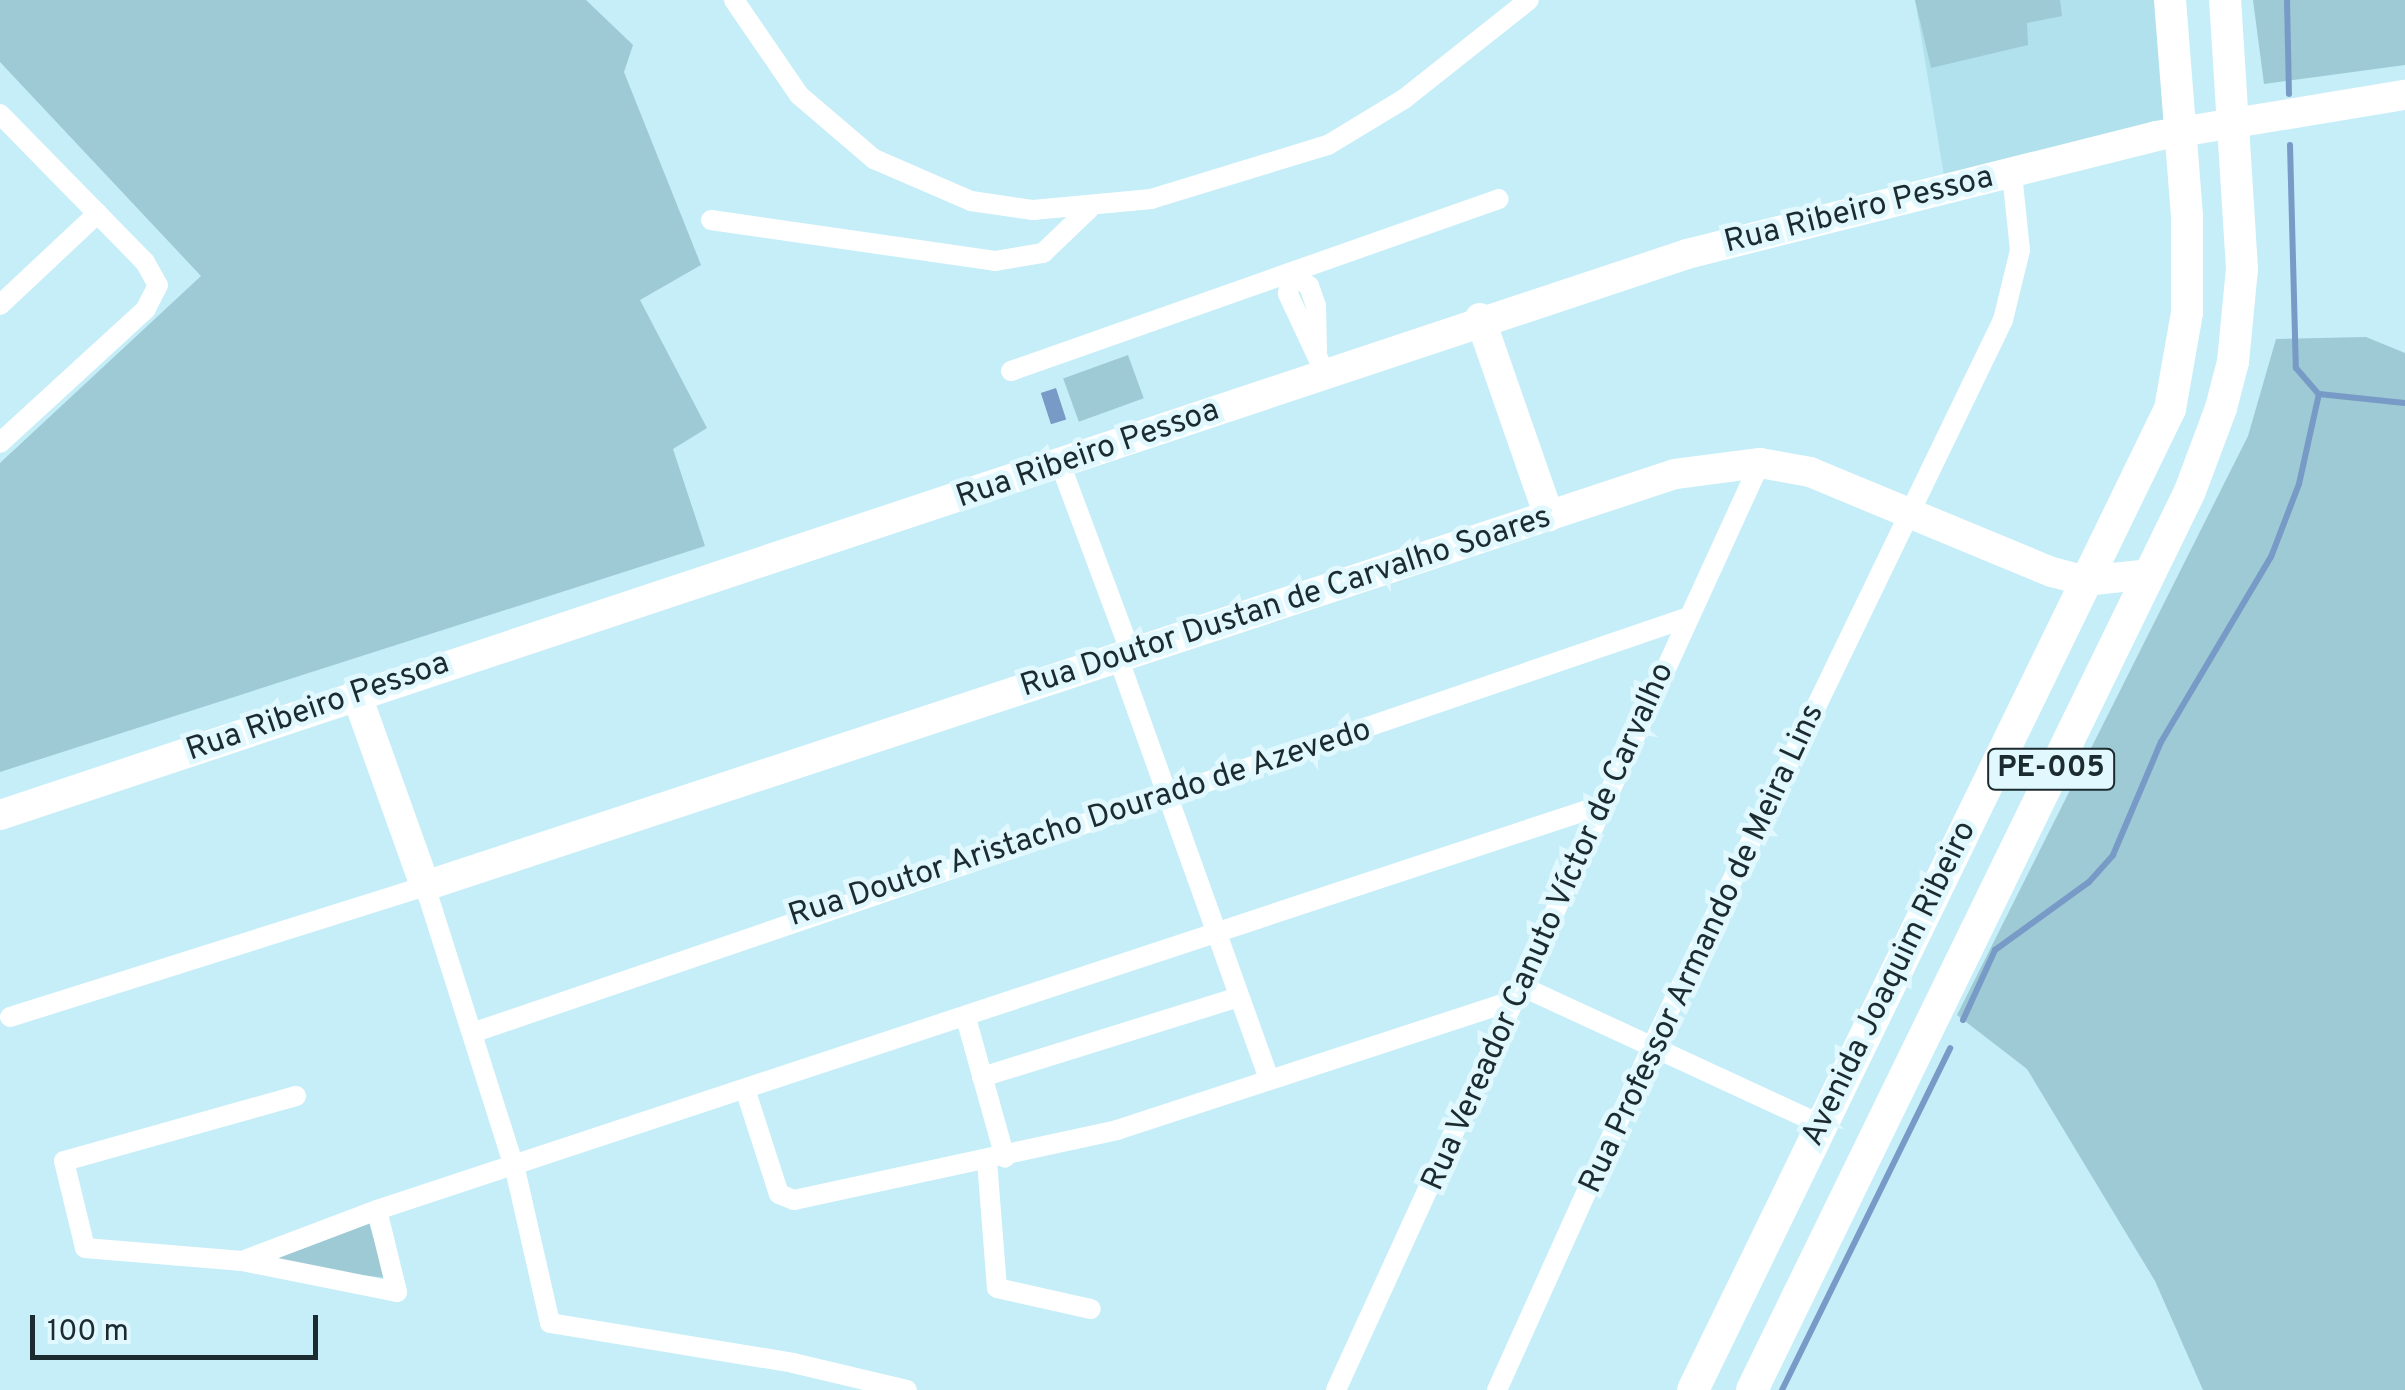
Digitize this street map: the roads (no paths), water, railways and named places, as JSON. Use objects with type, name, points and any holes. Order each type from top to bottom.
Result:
[{"type":"main road","name":"Avenida Joaquim Ribeiro","points":[[1693,1390],[2170,409],[2187,313],[2185,129],[2170,0]]},
{"type":"main road","name":"Avenida Joaquim Ribeiro","points":[[1752,1390],[2190,492],[2234,362],[2242,269],[2226,0]]},
{"type":"main road","name":"Rua Ribeiro Pessoa","points":[[0,816],[356,693],[1061,466],[1321,361],[1480,318],[1698,250],[2185,129],[2405,95]]},
{"type":"main road","points":[[1480,318],[1549,516]]},
{"type":"main road","name":"Rua Doutor Dustan de Carvalho Soares","points":[[425,886],[1675,474],[1760,463],[1852,484],[2085,581],[2149,574]]},
{"type":"main road","points":[[356,693],[425,886]]},
{"type":"street","points":[[734,0],[799,95],[874,159],[971,201],[1089,210],[1204,186],[1328,145],[1404,99],[1529,0]]},
{"type":"street","points":[[0,114],[155,274],[158,285],[146,309],[0,444]]},
{"type":"street","name":"Rua Professor Armando de Meira Lins","points":[[1498,1390],[1652,1046],[1914,510],[2015,284],[2020,250],[2012,174]]},
{"type":"street","points":[[1011,371],[1499,199]]},
{"type":"street","points":[[711,220],[995,262],[1043,253],[1089,210]]},
{"type":"street","points":[[0,305],[98,213]]},
{"type":"street","points":[[1292,273],[1288,294],[1321,361]]},
{"type":"street","name":"Rua Vereador Canuto Víctor de Carvalho","points":[[1336,1390],[1760,463]]},
{"type":"street","points":[[1061,466],[1125,658],[1164,795],[1269,1080]]},
{"type":"street","name":"Rua Doutor Aristacho Dourado de Azevedo","points":[[472,1032],[1689,618]]},
{"type":"street","points":[[242,1261],[378,1210],[515,1170],[1602,805]]},
{"type":"street","points":[[10,1017],[425,886],[515,1170],[550,1324],[793,1364],[907,1390]]},
{"type":"street","points":[[746,1092],[785,1199],[996,1160],[1117,1130],[1516,994],[1652,1046],[1822,1124]]},
{"type":"street","points":[[982,1077],[1239,996]]},
{"type":"street","points":[[966,1018],[982,1077],[996,1160],[996,1288],[1090,1308]]},
{"type":"street","points":[[296,1096],[64,1161],[85,1248],[242,1261],[397,1292],[378,1210]]},
{"type":"waterway","points":[[2287,0],[2289,94]]},
{"type":"waterway","points":[[2290,145],[2296,368],[2319,394],[2405,403]]},
{"type":"waterway","points":[[1963,1020],[1995,950],[2089,882],[2113,855],[2161,742],[2271,557],[2299,484],[2319,394]]},
{"type":"waterway","points":[[1782,1390],[1950,1048]]}]
